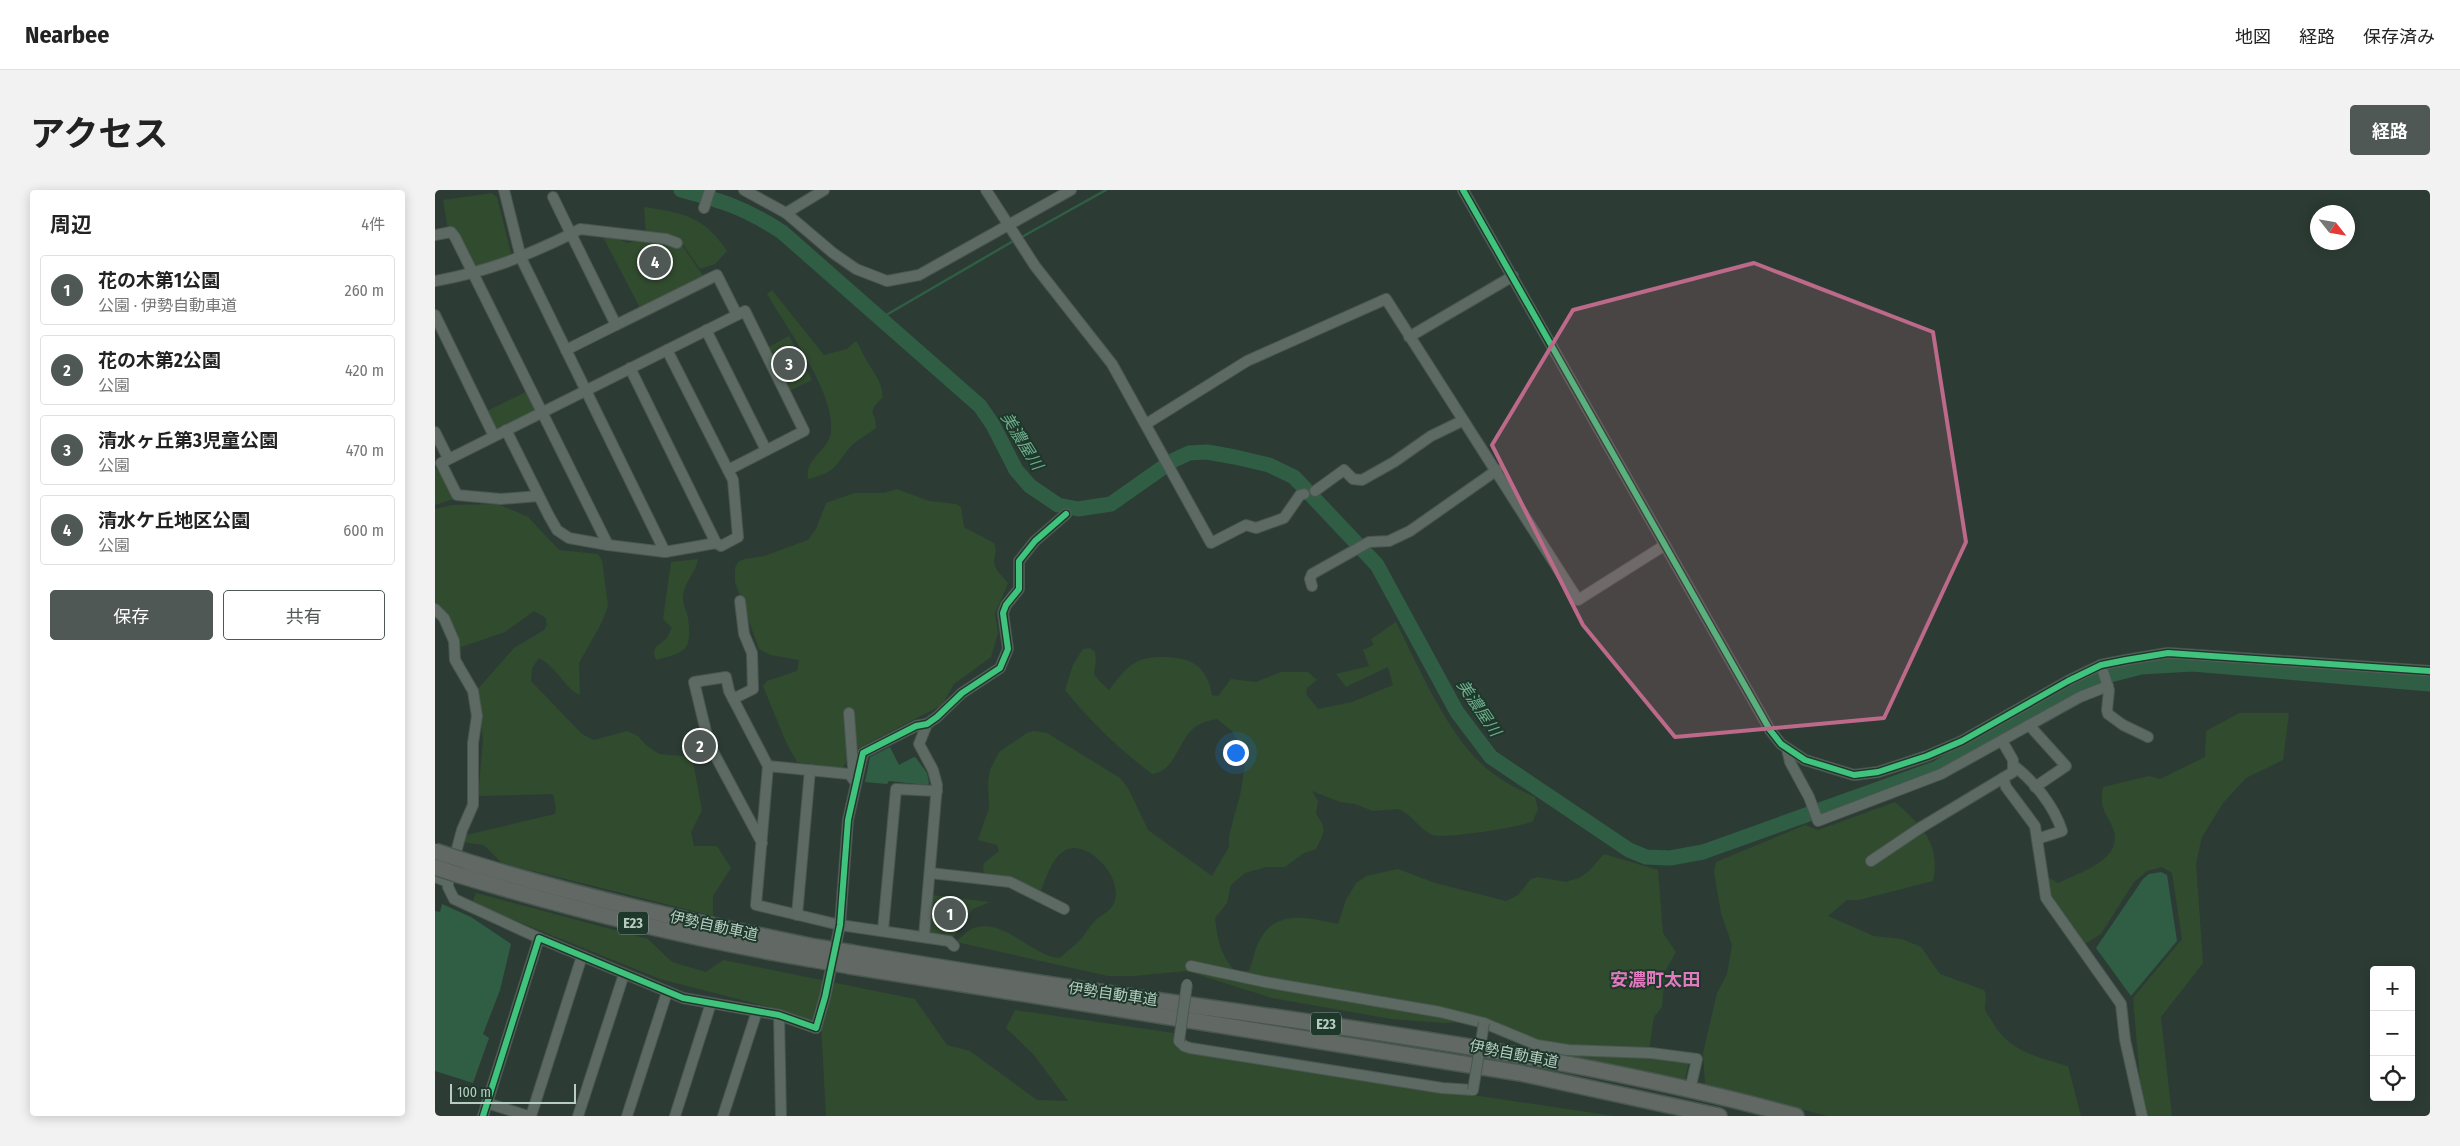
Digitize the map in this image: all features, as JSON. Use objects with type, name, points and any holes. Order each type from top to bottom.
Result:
[{"type":"highway","name":"伊勢自動車道","points":[[435,851],[457,873]]},
{"type":"highway","name":"伊勢自動車道","points":[[435,867],[553,904],[615,919],[1520,1073],[1719,1116]]},
{"type":"highway","name":"伊勢自動車道","points":[[851,959],[1028,982],[1434,1040],[1534,1057],[1742,1102],[1796,1116]]},
{"type":"street","points":[[504,190],[521,258],[665,552]]},
{"type":"street","points":[[704,208],[710,190]]},
{"type":"street","points":[[743,190],[786,213],[833,253],[856,268],[887,280],[919,275],[1071,190]]},
{"type":"street","points":[[786,213],[824,190]]},
{"type":"street","points":[[986,190],[1035,266],[1112,364],[1211,543],[1246,525],[1256,528],[1284,518],[1300,496],[1304,494]]},
{"type":"street","points":[[1463,190],[1770,730],[1787,749],[1805,760],[1825,768],[1854,775],[1878,772],[1927,756],[1962,741],[2068,681],[2101,667],[2168,653],[2390,670],[2430,671]]},
{"type":"street","points":[[553,197],[615,325]]},
{"type":"street","points":[[435,281],[473,274],[521,258],[580,229],[665,239],[677,243]]},
{"type":"street","points":[[435,235],[451,232],[608,545]]},
{"type":"street","points":[[566,350],[717,275],[737,315]]},
{"type":"street","points":[[1409,337],[1513,276]]},
{"type":"street","points":[[1146,424],[1247,361],[1386,299],[1462,421],[1497,470],[1578,600],[1665,545]]},
{"type":"street","points":[[441,462],[745,311],[804,431],[728,470]]},
{"type":"street","points":[[435,315],[494,436]]},
{"type":"street","points":[[706,330],[766,450]]},
{"type":"street","points":[[630,368],[716,543],[721,546],[738,537],[735,485],[667,350]]},
{"type":"street","points":[[1315,491],[1344,470],[1353,479],[1362,480],[1394,462],[1431,436],[1462,421]]},
{"type":"street","points":[[506,430],[557,530],[562,534],[580,541],[665,552],[716,543]]},
{"type":"street","points":[[435,432],[441,462],[457,495],[501,499],[539,496]]},
{"type":"street","points":[[1312,586],[1310,579],[1312,574],[1369,542],[1389,542],[1410,530],[1497,470]]},
{"type":"street","points":[[854,783],[859,775],[863,753],[916,726],[927,724],[962,693],[1003,665],[1008,649],[1003,613],[1006,605],[1019,589],[1019,561],[1035,541],[1067,514]]},
{"type":"street","points":[[733,700],[753,689],[753,653],[744,634],[740,601]]},
{"type":"street","points":[[435,609],[444,618],[455,641],[455,660],[473,691],[477,716],[473,744],[473,805],[462,830],[457,873],[448,887],[454,899],[539,938],[683,998],[757,1010],[779,1015],[816,1028],[825,997],[840,924],[848,820],[854,783],[849,713]]},
{"type":"street","points":[[2101,667],[2107,685],[2108,714],[2123,725],[2148,737]]},
{"type":"street","points":[[762,843],[709,744],[694,682],[726,677],[733,700],[768,766],[762,843],[756,905],[840,924],[949,941],[954,946]]},
{"type":"street","points":[[1787,749],[1790,762],[1819,821],[1941,774],[2079,698],[2107,685]]},
{"type":"street","points":[[923,937],[937,791],[936,776],[919,744],[927,724]]},
{"type":"street","points":[[2029,725],[2066,766],[2035,787]]},
{"type":"street","points":[[1871,861],[1919,828],[2013,772],[2013,760],[2002,741]]},
{"type":"street","points":[[2013,765],[2035,787],[2058,818],[2062,831],[2037,839]]},
{"type":"street","points":[[768,766],[849,774],[854,783]]},
{"type":"street","points":[[797,914],[810,770]]},
{"type":"street","points":[[2003,778],[2006,787],[2035,826],[2046,898],[2121,1004],[2125,1040],[2143,1116]]},
{"type":"street","points":[[883,930],[896,789],[937,791]]},
{"type":"street","points":[[435,877],[457,873]]},
{"type":"street","points":[[930,873],[1010,882],[1064,909]]},
{"type":"street","points":[[483,1116],[539,938]]},
{"type":"street","points":[[487,1103],[529,1116],[582,956]]},
{"type":"street","points":[[1191,966],[1265,982],[1440,1012],[1483,1023],[1545,1047],[1568,1050],[1651,1053],[1697,1059],[1692,1081]]},
{"type":"street","points":[[578,1116],[624,974]]},
{"type":"street","points":[[1187,984],[1179,1041],[1184,1046],[1442,1088],[1473,1090],[1483,1023]]},
{"type":"street","points":[[627,1116],[667,992]]},
{"type":"street","points":[[675,1116],[711,1003]]},
{"type":"street","points":[[723,1116],[757,1010]]},
{"type":"street","points":[[779,1015],[781,1116]]},
{"type":"highlighted area","points":[[1754,263],[1933,332],[1966,542],[1884,718],[1675,737],[1583,625],[1492,445],[1573,310]]},
{"type":"shaded area","points":[[492,193],[497,197],[511,253],[494,264],[478,268],[473,267],[448,230],[443,200]]},
{"type":"shaded area","points":[[644,207],[681,214],[701,223],[710,230],[727,251],[715,264],[700,269],[682,243],[646,234]]},
{"type":"shaded area","points":[[603,237],[619,239],[627,243],[652,240],[677,247],[682,245],[703,276],[640,308]]},
{"type":"shaded area","points":[[772,290],[824,355],[847,349],[856,341],[878,380],[882,391],[883,397],[873,410],[876,428],[850,447],[837,465],[829,471],[808,479],[808,472],[813,460],[829,440],[831,417],[818,381],[797,342],[767,294]]},
{"type":"shaded area","points":[[789,336],[812,380],[789,391],[767,348]]},
{"type":"shaded area","points":[[526,392],[535,409],[534,412],[499,430],[494,428],[487,411]]},
{"type":"shaded area","points":[[435,470],[440,470],[454,499],[435,505]]},
{"type":"shaded area","points":[[897,489],[929,501],[956,504],[961,507],[964,527],[994,543],[996,550],[995,567],[1008,583],[995,614],[998,633],[991,657],[954,684],[942,705],[853,751],[842,769],[797,762],[786,742],[763,686],[767,681],[797,671],[799,660],[771,655],[759,649],[735,582],[735,568],[738,562],[744,559],[764,556],[808,540],[816,529],[826,503],[854,493],[884,493]]},
{"type":"shaded area","points":[[498,504],[528,517],[559,550],[598,554],[602,560],[608,606],[602,622],[579,663],[580,695],[570,688],[551,667],[539,658],[532,668],[531,681],[582,734],[594,740],[627,731],[638,736],[647,746],[659,754],[692,757],[702,810],[691,832],[694,846],[717,846],[731,868],[713,896],[713,916],[502,863],[484,845],[462,842],[462,836],[555,814],[556,807],[553,794],[478,796],[483,740],[477,690],[514,648],[544,630],[547,625],[546,618],[534,611],[505,632],[461,647],[458,646],[435,606],[435,509],[452,505]]},
{"type":"shaded area","points":[[698,559],[685,588],[683,601],[688,618],[688,644],[674,655],[656,660],[654,653],[656,648],[666,639],[672,628],[663,619],[671,562]]},
{"type":"shaded area","points":[[1396,622],[1435,699],[1459,738],[1485,767],[1515,787],[1535,797],[1538,809],[1533,821],[1483,832],[1439,836],[1432,835],[1398,809],[1373,811],[1355,804],[1340,802],[1312,791],[1318,801],[1316,814],[1324,831],[1316,849],[1304,853],[1285,867],[1266,867],[1245,873],[1231,885],[1227,903],[1215,918],[1217,933],[1226,960],[1235,971],[1249,971],[1261,938],[1277,922],[1286,919],[1307,918],[1338,924],[1346,900],[1356,883],[1366,876],[1398,869],[1435,883],[1506,901],[1518,895],[1531,879],[1538,877],[1566,882],[1579,878],[1589,871],[1604,854],[1658,870],[1663,933],[1676,952],[1665,971],[1662,1007],[1654,1017],[1648,1057],[1689,1061],[1685,1080],[1571,1058],[1567,1054],[1489,1021],[1445,1023],[1391,1019],[1272,998],[1187,971],[1133,976],[1108,976],[956,942],[972,929],[985,926],[1007,933],[1049,956],[1060,958],[1080,940],[1095,921],[1113,906],[1116,893],[1109,871],[1092,854],[1082,850],[1073,848],[1064,851],[1056,858],[1041,891],[1007,877],[986,875],[983,870],[984,863],[999,851],[997,845],[978,840],[989,808],[988,783],[990,770],[999,752],[1027,733],[1034,731],[1047,733],[1120,778],[1128,788],[1148,830],[1212,876],[1229,847],[1229,836],[1241,791],[1246,755],[1232,731],[1217,719],[1198,725],[1191,730],[1167,767],[1160,772],[1152,774],[1106,735],[1065,690],[1073,665],[1083,649],[1090,648],[1095,652],[1094,672],[1097,678],[1109,690],[1121,675],[1136,662],[1155,657],[1172,657],[1189,661],[1196,665],[1206,676],[1212,695],[1218,696],[1231,679],[1256,682],[1281,672],[1308,672],[1317,680],[1307,688],[1306,694],[1318,709],[1352,702],[1393,685],[1388,667],[1346,687],[1336,674],[1369,666],[1363,650],[1374,645],[1371,639]]},
{"type":"shaded area","points":[[2239,713],[2289,713],[2283,760],[2246,778],[2223,803],[2202,837],[2196,863],[2203,963],[2161,1017],[2172,1116],[2143,1116],[2133,998],[2182,939],[2172,873],[2162,867],[2147,871],[2134,882],[2101,934],[2080,947],[2060,923],[2050,906],[2046,887],[2048,877],[2058,883],[2089,869],[2107,856],[2113,847],[2115,837],[2102,804],[2103,787],[2149,776],[2160,779],[2205,757],[2206,731]]},
{"type":"shaded area","points":[[890,747],[899,765],[914,757],[916,758],[927,773],[929,783],[927,785],[889,781],[887,784],[865,782],[870,757]]},
{"type":"shaded area","points":[[1895,802],[1921,827],[1927,836],[1934,856],[1933,881],[1859,900],[1847,900],[1828,916],[1874,936],[1902,939],[1921,947],[1940,974],[1984,990],[1986,995],[1986,1011],[2000,1033],[2007,1040],[2026,1052],[2068,1066],[2081,1116],[1827,1116],[1705,1084],[1703,1053],[1717,993],[1727,974],[1732,945],[1721,913],[1714,872],[1716,862],[1805,825],[1818,830]]},
{"type":"shaded area","points":[[2161,872],[2167,875],[2177,941],[2131,996],[2096,948],[2143,879],[2149,874]]},
{"type":"shaded area","points":[[476,893],[648,939],[672,962],[706,972],[723,960],[915,999],[947,1045],[970,1051],[1037,1100],[1068,1101],[1034,1055],[1006,1028],[1015,1010],[1174,1033],[1184,1052],[1614,1116],[826,1116],[821,1024],[780,1010],[660,979],[472,903]]},
{"type":"shaded area","points":[[932,895],[990,902],[973,909],[952,939],[932,935],[929,929]]},
{"type":"shaded area","points":[[442,904],[471,917],[511,944],[500,990],[483,1034],[489,1038],[473,1083],[435,1071],[435,911],[440,912]]},
{"type":"waterway","name":"美濃屋川","points":[[681,190],[733,206],[757,217],[782,232],[980,406],[993,425],[1016,470],[1030,486],[1058,505],[1078,509],[1111,504],[1172,461],[1189,453],[1207,452],[1235,457],[1269,465],[1294,477],[1377,565],[1457,712],[1491,757],[1629,850],[1646,857],[1670,858],[1703,852],[1937,768],[2060,696],[2110,675],[2141,667],[2192,664],[2430,684]]},
{"type":"waterway","points":[[1020,238],[1106,190]]},
{"type":"waterway","points":[[881,318],[1015,240]]},
{"type":"cycle path","points":[[1463,190],[1770,730],[1781,744],[1805,760],[1854,775],[1878,772],[1927,756],[1962,741],[2068,681],[2101,665],[2168,653],[2430,671]]},
{"type":"cycle path","points":[[483,1116],[539,938],[683,998],[779,1015],[816,1028],[825,997],[840,925],[848,820],[863,753],[916,726],[927,724],[962,693],[1000,668],[1008,649],[1003,613],[1006,605],[1019,589],[1019,561],[1035,541],[1066,514]]},
{"type":"place","name":"清水ケ丘地区公園","points":[[655,262]]},
{"type":"place","name":"清水ヶ丘第3児童公園","points":[[789,364]]},
{"type":"place","name":"花の木第2公園","points":[[700,746]]},
{"type":"place","name":"花の木第1公園","points":[[950,914]]},
{"type":"district","name":"安濃町太田","points":[[1655,980]]}]
